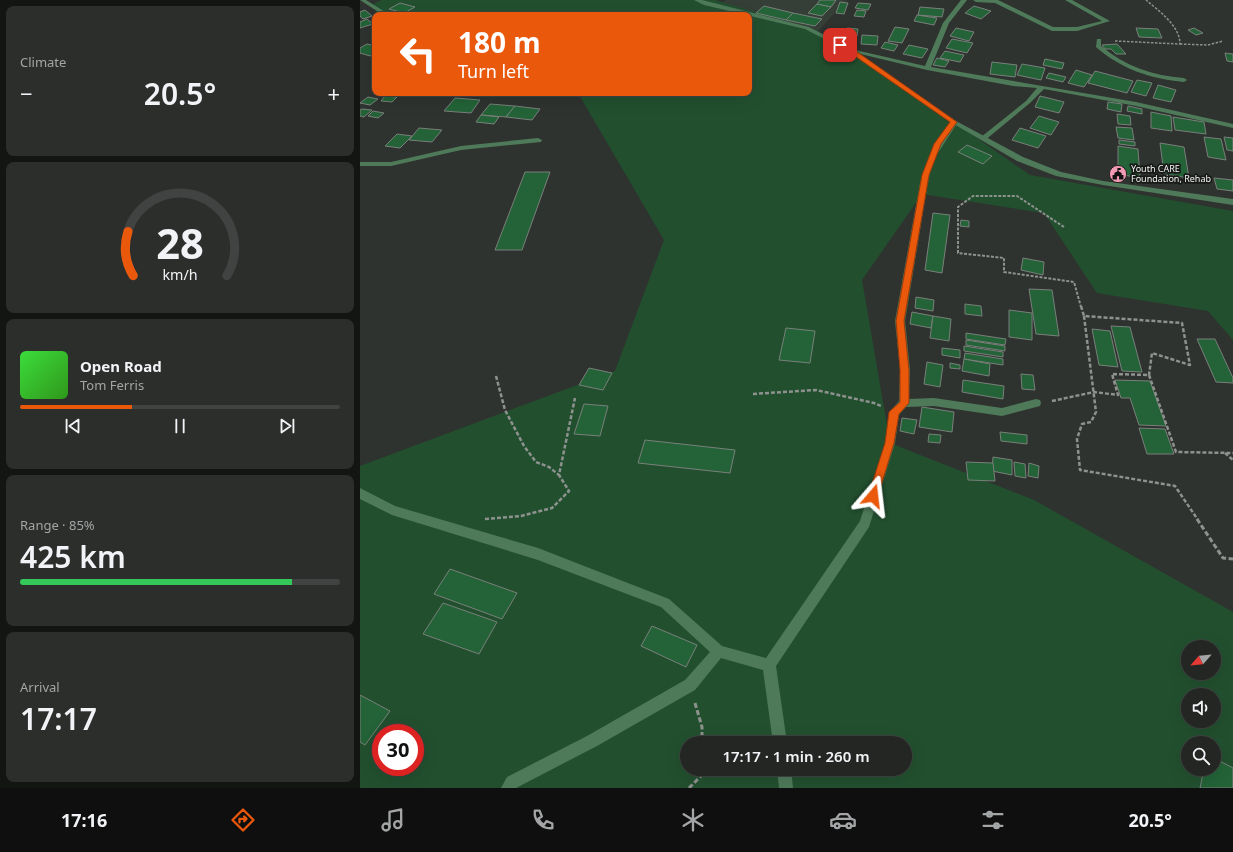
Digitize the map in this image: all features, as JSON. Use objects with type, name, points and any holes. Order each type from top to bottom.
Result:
[{"type":"street","points":[[362,0],[382,12]]},
{"type":"street","points":[[697,0],[706,4],[740,12]]},
{"type":"street","points":[[927,68],[946,23],[964,0]]},
{"type":"street","points":[[976,0],[995,1],[1052,29],[1077,29],[1107,21],[1068,0]]},
{"type":"street","points":[[752,15],[807,28],[851,51],[954,122],[1020,159],[1059,174],[1103,183],[1233,202]]},
{"type":"street","points":[[1099,40],[1098,46],[1107,55],[1136,69],[1169,80],[1184,80]]},
{"type":"street","points":[[851,51],[927,68],[1013,84],[1042,87],[1136,104],[1233,126]]},
{"type":"street","points":[[984,139],[1028,102],[1042,87]]},
{"type":"street","points":[[904,403],[905,370],[900,321],[925,175],[937,144],[954,122]]},
{"type":"street","points":[[360,164],[391,164],[461,148],[538,140]]},
{"type":"street","points":[[779,736],[769,665],[865,523],[890,443],[894,412],[904,403],[934,402],[1002,412],[1036,403]]},
{"type":"street","points":[[360,493],[392,510],[538,554],[665,603],[719,652],[769,665]]},
{"type":"street","points":[[508,788],[512,782],[592,741],[690,685],[719,652]]},
{"type":"street","points":[[785,776],[786,788]]},
{"type":"path","points":[[1146,0],[1165,16],[1180,36],[1180,44]]},
{"type":"path","points":[[1099,40],[1208,45],[1218,44],[1223,41]]},
{"type":"path","points":[[1064,227],[1017,196],[973,196],[958,207],[958,253],[1004,258],[1004,272],[1074,282],[1084,316],[1096,412],[1091,422],[1082,424],[1077,439],[1080,470],[1175,486],[1223,558],[1233,559]]},
{"type":"path","points":[[1084,316],[1182,323],[1190,365],[1152,353],[1148,370],[1176,452],[1233,453]]},
{"type":"path","points":[[1036,403],[1076,397],[1094,392],[1118,395],[1112,374],[1149,375]]},
{"type":"path","points":[[461,530],[483,519],[521,516],[552,508],[569,491],[559,475],[549,467],[536,462],[524,446],[505,410],[496,376]]},
{"type":"path","points":[[752,394],[816,390],[874,403],[894,412]]},
{"type":"path","points":[[559,475],[575,398]]},
{"type":"path","points":[[1225,453],[1233,460]]},
{"type":"path","points":[[690,685],[702,727],[702,736]]},
{"type":"path","points":[[689,788],[701,776]]},
{"type":"shaded area","points":[[726,0],[847,0],[818,31],[722,3]]},
{"type":"green space","points":[[382,0],[715,0],[818,31],[1030,175],[1233,211],[1233,340],[1208,311],[1097,293],[1044,213],[922,194],[862,280],[890,443],[1034,500],[1233,612],[1233,788],[360,788],[360,466],[615,371],[664,240],[580,96],[752,96],[752,12],[377,12],[371,5]]},
{"type":"building","points":[[820,0],[836,0],[831,7],[817,4]]},
{"type":"building","points":[[840,2],[848,3],[844,14],[836,13]]},
{"type":"building","points":[[400,3],[415,7],[406,12],[389,9]]},
{"type":"building","points":[[858,3],[871,4],[868,10],[855,8]]},
{"type":"building","points":[[817,4],[831,7],[822,16],[808,13]]},
{"type":"building","points":[[764,6],[793,13],[786,20],[756,13]]},
{"type":"building","points":[[974,6],[991,11],[981,19],[965,13]]},
{"type":"building","points":[[920,7],[944,9],[942,17],[918,15]]},
{"type":"building","points":[[365,10],[372,16],[363,19],[360,16],[360,12]]},
{"type":"building","points":[[857,10],[866,11],[864,17],[854,16]]},
{"type":"building","points":[[793,13],[822,19],[815,26],[786,20]]},
{"type":"building","points":[[917,15],[937,18],[934,25],[914,21]]},
{"type":"building","points":[[367,19],[372,24],[360,28],[360,22]]},
{"type":"building","points":[[895,27],[909,29],[902,43],[888,41]]},
{"type":"building","points":[[847,28],[858,29],[857,36],[846,35]]},
{"type":"building","points":[[956,28],[974,32],[969,41],[950,36]]},
{"type":"building","points":[[1136,28],[1158,29],[1162,38],[1139,37]]},
{"type":"building","points":[[1194,28],[1203,33],[1196,35],[1188,30]]},
{"type":"building","points":[[862,35],[878,36],[877,45],[861,44]]},
{"type":"building","points":[[952,39],[973,43],[967,53],[946,48]]},
{"type":"building","points":[[885,42],[898,45],[894,51],[881,48]]},
{"type":"building","points":[[367,44],[372,45],[372,55],[370,56],[360,53],[360,48]]},
{"type":"building","points":[[1117,44],[1126,54],[1116,54],[1111,49],[1105,49],[1102,45]]},
{"type":"building","points":[[909,45],[928,49],[922,58],[903,54]]},
{"type":"building","points":[[945,51],[964,55],[960,62],[940,58]]},
{"type":"building","points":[[1225,53],[1233,54],[1233,62],[1227,61]]},
{"type":"building","points":[[937,58],[949,61],[945,67],[933,65]]},
{"type":"building","points":[[1045,59],[1064,63],[1062,69],[1043,65]]},
{"type":"building","points":[[992,62],[1017,65],[1015,77],[990,74]]},
{"type":"building","points":[[1022,64],[1045,68],[1041,80],[1017,75]]},
{"type":"building","points":[[1076,70],[1092,75],[1084,87],[1068,83]]},
{"type":"building","points":[[1095,71],[1133,81],[1127,93],[1088,83]]},
{"type":"building","points":[[1049,73],[1066,77],[1063,82],[1046,78]]},
{"type":"building","points":[[1137,80],[1152,83],[1146,96],[1131,92]]},
{"type":"building","points":[[1158,85],[1176,90],[1171,102],[1153,98]]},
{"type":"building","points":[[385,96],[397,97],[392,102],[381,101]]},
{"type":"building","points":[[1040,96],[1064,102],[1059,113],[1035,107]]},
{"type":"building","points":[[368,97],[378,99],[370,105],[360,103]]},
{"type":"building","points":[[455,98],[480,100],[471,113],[444,111]]},
{"type":"building","points":[[1108,102],[1122,104],[1121,112],[1107,109]]},
{"type":"building","points":[[490,104],[515,106],[506,117],[481,115]]},
{"type":"building","points":[[515,106],[540,109],[532,120],[506,117]]},
{"type":"building","points":[[1128,106],[1142,109],[1142,114],[1127,111]]},
{"type":"building","points":[[360,110],[372,110],[364,117],[360,116]]},
{"type":"building","points":[[373,111],[384,113],[378,118],[368,116]]},
{"type":"building","points":[[1151,112],[1171,116],[1172,131],[1151,128]]},
{"type":"building","points":[[1117,114],[1130,116],[1131,125],[1118,124]]},
{"type":"building","points":[[481,115],[499,117],[494,124],[476,122]]},
{"type":"building","points":[[1039,116],[1059,122],[1051,135],[1030,128]]},
{"type":"building","points":[[1173,117],[1204,122],[1206,134],[1175,130]]},
{"type":"building","points":[[1116,127],[1132,128],[1134,140],[1118,138]]},
{"type":"building","points":[[419,128],[442,130],[432,142],[409,140]]},
{"type":"building","points":[[1020,128],[1046,136],[1038,148],[1012,140]]},
{"type":"building","points":[[397,134],[412,136],[400,148],[385,146]]},
{"type":"building","points":[[1204,137],[1221,139],[1226,160],[1208,157]]},
{"type":"building","points":[[1224,137],[1233,138],[1233,151],[1227,150]]},
{"type":"building","points":[[1119,140],[1135,142],[1135,146],[1119,144]]},
{"type":"building","points":[[1160,143],[1184,147],[1189,178],[1164,174]]},
{"type":"building","points":[[967,145],[992,156],[983,164],[958,152]]},
{"type":"building","points":[[1118,146],[1138,149],[1140,178],[1118,174]]},
{"type":"building","points":[[525,172],[550,172],[522,250],[495,250]]},
{"type":"building","points":[[1214,178],[1233,180],[1233,191],[1217,189]]},
{"type":"building","points":[[933,213],[950,215],[942,273],[925,270]]},
{"type":"building","points":[[961,220],[969,221],[969,227],[960,226]]},
{"type":"building","points":[[1023,258],[1044,262],[1043,275],[1021,270]]},
{"type":"building","points":[[1029,289],[1052,290],[1059,336],[1036,334]]},
{"type":"building","points":[[916,297],[934,300],[933,311],[915,308]]},
{"type":"building","points":[[965,304],[981,306],[982,316],[965,314]]},
{"type":"building","points":[[1009,310],[1032,313],[1032,340],[1009,337]]},
{"type":"building","points":[[912,312],[933,316],[931,328],[910,324]]},
{"type":"building","points":[[933,316],[951,319],[949,341],[930,338]]},
{"type":"building","points":[[1111,326],[1130,327],[1142,372],[1122,371]]},
{"type":"building","points":[[786,328],[815,331],[810,363],[779,360]]},
{"type":"building","points":[[1092,329],[1110,331],[1118,367],[1099,365]]},
{"type":"building","points":[[966,333],[1006,339],[1005,345],[966,339]]},
{"type":"building","points":[[1197,339],[1215,339],[1233,378],[1233,383],[1216,382]]},
{"type":"building","points":[[966,340],[1005,346],[1005,351],[966,345]]},
{"type":"building","points":[[964,346],[1003,352],[1003,357],[964,351]]},
{"type":"building","points":[[942,348],[960,350],[960,358],[942,355]]},
{"type":"building","points":[[965,353],[1003,359],[1003,365],[964,359]]},
{"type":"building","points":[[964,359],[990,364],[989,376],[962,371]]},
{"type":"building","points":[[927,362],[943,365],[940,387],[924,384]]},
{"type":"building","points":[[950,363],[960,365],[960,369],[950,368]]},
{"type":"building","points":[[589,368],[612,373],[603,390],[579,385]]},
{"type":"building","points":[[1021,374],[1033,375],[1035,390],[1022,389]]},
{"type":"building","points":[[963,380],[1004,386],[1003,399],[962,392]]},
{"type":"building","points":[[1115,380],[1150,381],[1166,426],[1139,425],[1130,398],[1121,398]]},
{"type":"building","points":[[584,404],[608,406],[600,436],[574,434]]},
{"type":"building","points":[[922,407],[954,412],[952,432],[919,427]]},
{"type":"building","points":[[902,418],[917,420],[914,434],[900,431]]},
{"type":"building","points":[[1139,428],[1165,429],[1174,454],[1147,454]]},
{"type":"building","points":[[1000,432],[1027,435],[1027,444],[1001,441]]},
{"type":"building","points":[[929,434],[941,435],[940,443],[928,442]]},
{"type":"building","points":[[645,440],[735,450],[730,473],[638,463]]},
{"type":"building","points":[[993,457],[1012,460],[1012,475],[992,471]]},
{"type":"building","points":[[966,462],[993,463],[995,481],[968,480]]},
{"type":"building","points":[[1014,462],[1025,464],[1026,478],[1015,476]]},
{"type":"building","points":[[1029,463],[1039,466],[1038,478],[1028,476]]},
{"type":"building","points":[[450,569],[517,593],[502,619],[434,594]]},
{"type":"building","points":[[443,603],[497,622],[479,654],[423,634]]},
{"type":"building","points":[[652,626],[697,645],[686,667],[641,646]]},
{"type":"building","points":[[360,695],[390,711],[380,724],[372,724],[372,735],[365,745],[360,742]]},
{"type":"building","points":[[1221,762],[1233,768],[1233,788],[1200,788],[1203,776],[1221,776]]},
{"type":"place","name":"Youth CARE Foundation, Rehab","points":[[1118,174]]},
{"type":"route","points":[[840,45],[954,122],[937,144],[925,175],[900,321],[905,370],[904,403],[894,412],[890,443],[873,496]]}]
